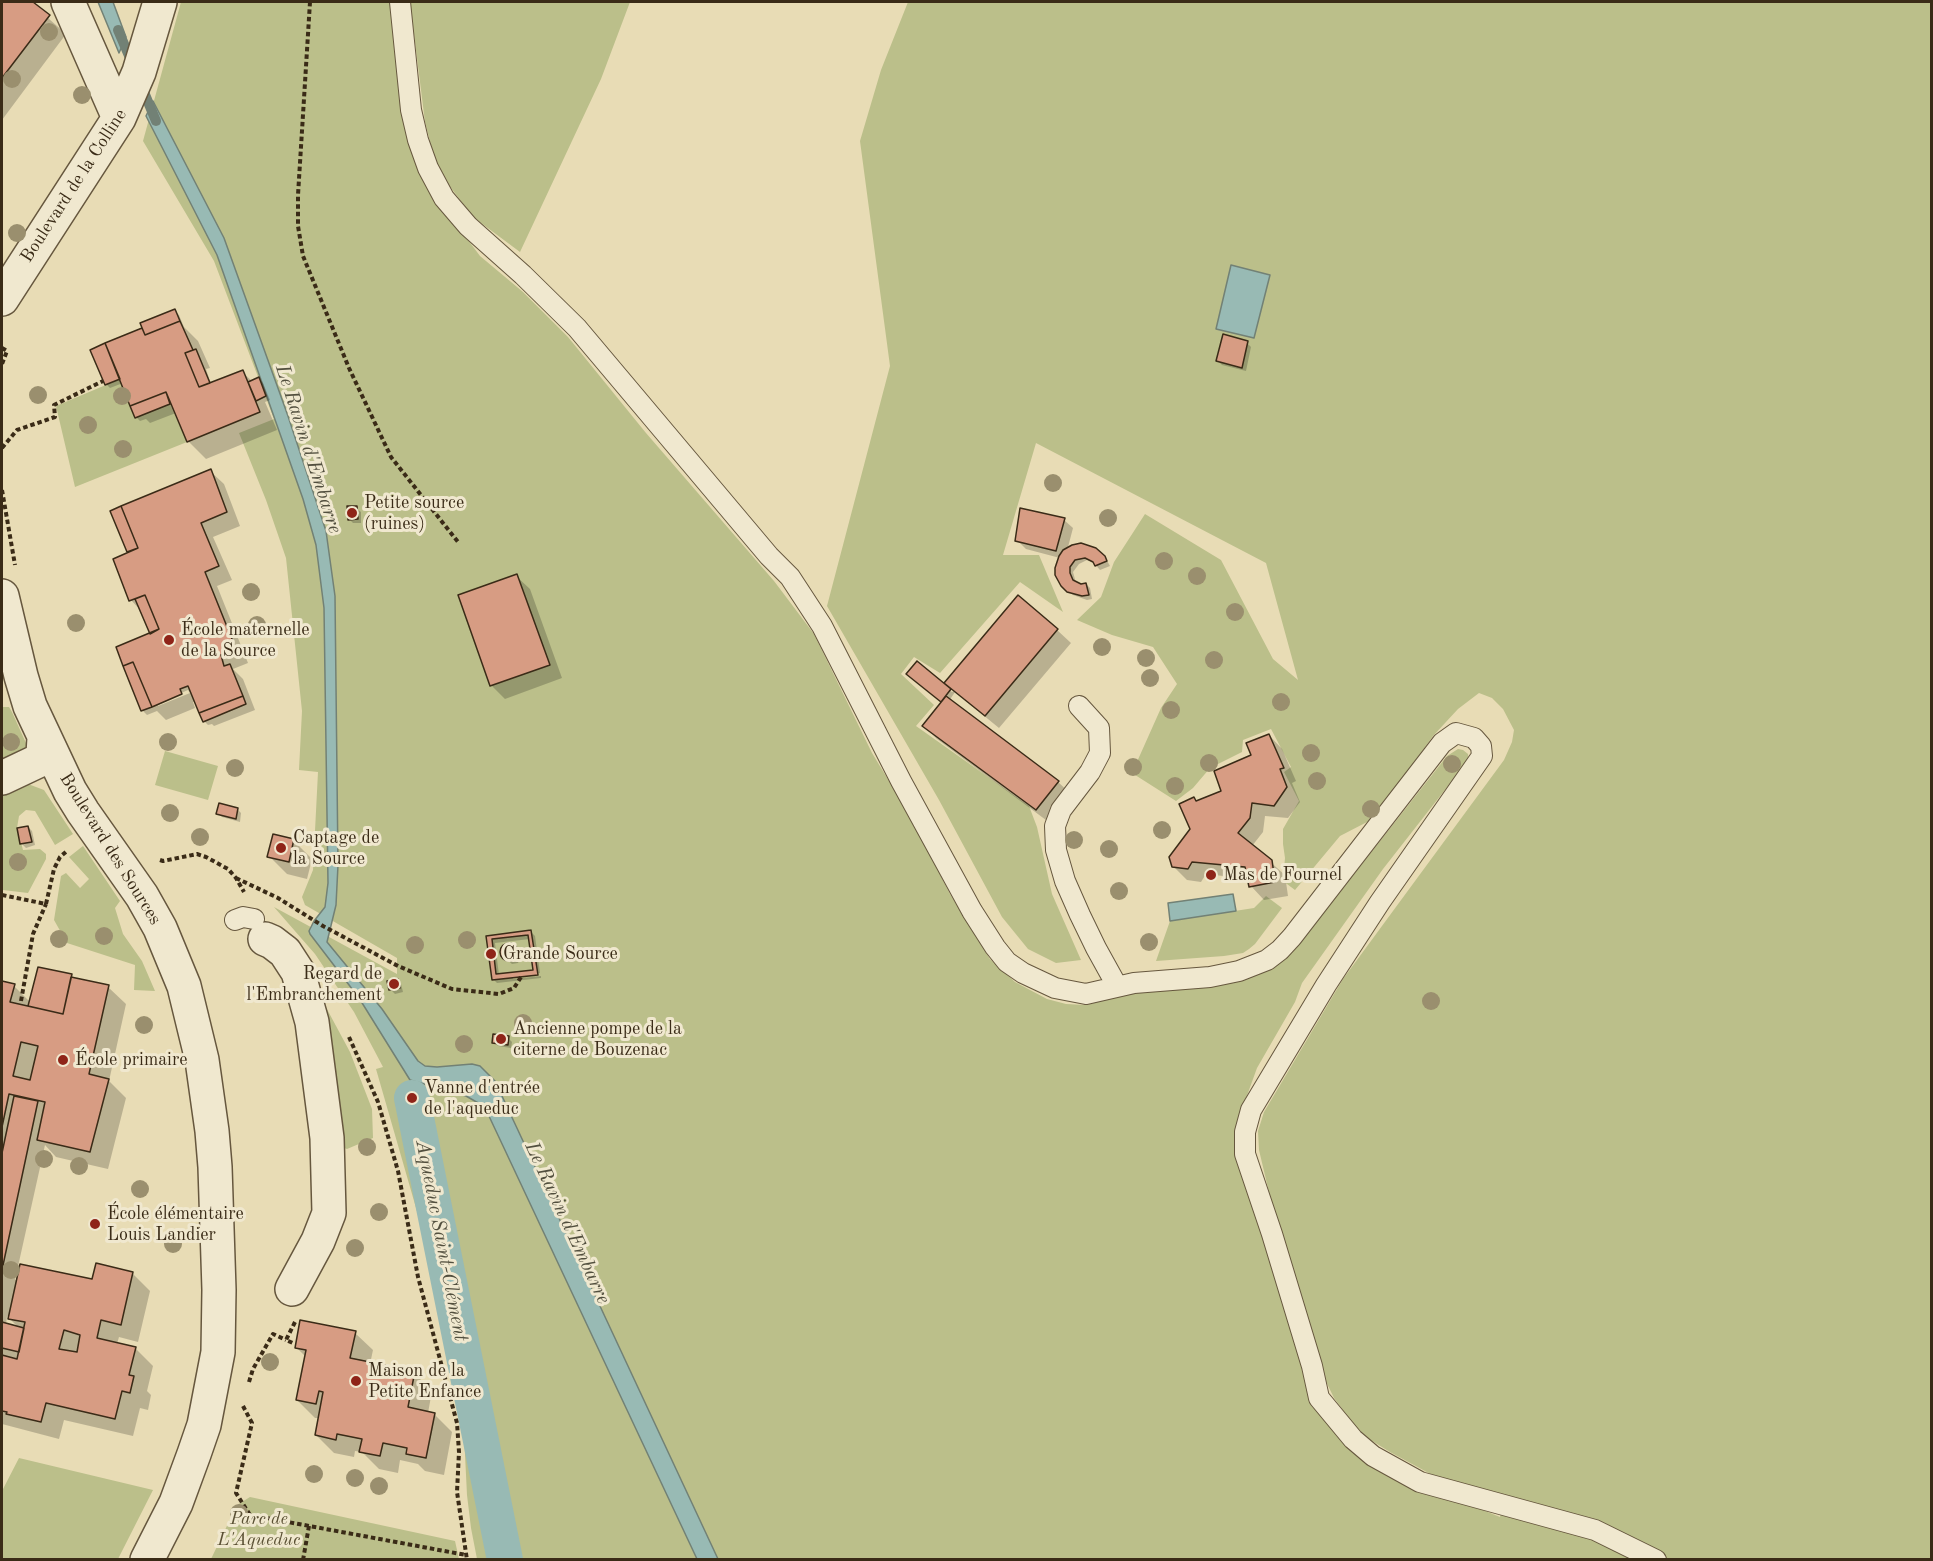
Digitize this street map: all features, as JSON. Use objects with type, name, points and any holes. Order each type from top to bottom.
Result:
[{"type":"street","points":[[68,2],[122,112]]},
{"type":"street","name":"Boulevard de la Colline","points":[[2,299],[122,112],[160,2]]},
{"type":"street","name":"Boulevard des Sources","points":[[10,586],[9,661],[66,782],[83,812],[142,896],[172,954],[194,1023],[202,1060],[212,1131],[219,1290],[216,1363],[204,1425],[194,1454],[176,1503],[147,1560]]},
{"type":"street","points":[[11,774],[40,759],[44,749],[44,738]]},
{"type":"street","points":[[11,774],[37,770],[48,772],[66,782]]},
{"type":"street","points":[[251,926],[285,952],[298,972],[312,1022],[327,1138],[329,1213],[318,1241],[292,1289]]},
{"type":"lane","points":[[400,2],[411,110],[428,168],[444,198],[468,226],[523,275],[577,328],[769,556],[790,577],[822,626],[901,781],[972,911],[994,947],[1007,962],[1023,973],[1055,988],[1086,994],[1118,986],[1210,977],[1239,971],[1267,960],[1292,937],[1442,743],[1456,733],[1474,738],[1481,746],[1482,756],[1380,902],[1326,985],[1251,1110],[1245,1132],[1245,1154],[1276,1245],[1312,1366],[1319,1398],[1353,1439],[1373,1456],[1420,1482],[1595,1530],[1656,1560]]},
{"type":"lane","points":[[1079,706],[1099,728],[1100,753],[1090,772],[1061,810],[1055,826],[1056,850],[1065,881],[1096,948],[1118,986]]},
{"type":"path","points":[[310,2],[298,195],[298,226],[303,256],[349,368],[391,457],[458,542]]},
{"type":"path","points":[[2,348],[7,351],[2,364]]},
{"type":"path","points":[[2,448],[17,430],[55,417],[54,405],[103,381]]},
{"type":"path","points":[[2,490],[10,586]]},
{"type":"path","points":[[153,855],[163,861],[197,854],[206,857],[228,869],[236,878],[278,898],[323,926],[398,966],[452,989],[499,994],[514,987],[521,977]]},
{"type":"path","points":[[21,1001],[33,934],[52,878]]},
{"type":"path","points":[[236,878],[251,926]]},
{"type":"path","points":[[2,895],[45,904]]},
{"type":"path","points":[[245,1396],[242,1405],[252,1423],[236,1493],[250,1515],[467,1557],[457,1492],[459,1452],[457,1423],[418,1277],[398,1171],[378,1102],[357,1050],[345,1030]]},
{"type":"path","points":[[248,1387],[253,1369],[273,1334],[286,1340]]},
{"type":"path","points":[[303,1560],[309,1526]]},
{"type":"green space","points":[[181,2],[393,2],[413,151],[417,166],[427,185],[480,256],[523,292],[568,337],[646,433],[774,581],[814,634],[872,753],[912,819],[950,894],[990,959],[1015,982],[1047,999],[1066,1004],[1086,1005],[1131,993],[1279,963],[1299,944],[1447,756],[1458,749],[1468,754],[1468,758],[1455,777],[1383,869],[1302,983],[1295,1002],[1257,1068],[1236,1126],[1234,1146],[1300,1359],[1323,1415],[1341,1441],[1369,1464],[1500,1517],[1504,1499],[1436,1477],[1390,1452],[1369,1439],[1354,1425],[1334,1398],[1317,1363],[1277,1226],[1259,1150],[1258,1131],[1264,1112],[1343,979],[1504,760],[1512,742],[1514,730],[1503,709],[1492,698],[1479,693],[1458,709],[1433,736],[1378,813],[1367,822],[1340,836],[1295,890],[1283,881],[1285,858],[1283,829],[1299,801],[1284,772],[1291,767],[1271,729],[1243,740],[1242,752],[1210,768],[1193,788],[1176,801],[1132,773],[1161,708],[1177,684],[1153,647],[1112,635],[1077,620],[1101,597],[1114,562],[1145,514],[1221,560],[1273,659],[1298,680],[1266,563],[1036,443],[1003,555],[1039,555],[1063,612],[1020,582],[940,673],[914,657],[901,674],[934,705],[916,726],[1029,806],[1037,827],[1052,894],[1081,960],[1056,963],[1028,949],[1002,917],[939,800],[827,606],[890,366],[860,141],[881,70],[908,2],[1931,2],[1931,1559],[514,1560],[505,1519],[495,1521],[503,1559],[477,1559],[467,1495],[463,1414],[439,1312],[429,1253],[376,1069],[383,1067],[354,1012],[315,954],[274,907],[397,974],[397,958],[305,905],[302,897],[313,870],[318,772],[299,770],[302,711],[286,558],[239,433],[274,419],[214,261],[143,141]]},
{"type":"green space","points":[[410,2],[630,2],[601,79],[520,252],[473,217],[448,184],[434,157],[425,122]]},
{"type":"green space","points":[[120,379],[135,418],[170,404],[187,442],[75,487],[56,406]]},
{"type":"green space","points":[[2,707],[9,707],[30,752],[2,768]]},
{"type":"green space","points":[[165,751],[218,766],[208,800],[155,785]]},
{"type":"green space","points":[[20,781],[44,790],[73,834],[55,845],[35,811],[26,810],[19,816],[17,828],[23,850],[40,849],[46,854],[46,859],[28,893],[3,890],[2,881],[2,797],[10,785]]},
{"type":"green space","points":[[83,846],[120,901],[115,908],[123,934],[142,961],[155,991],[134,990],[135,965],[67,943],[54,920],[61,876],[66,873],[80,888],[89,879],[69,857]]},
{"type":"green space","points":[[1266,896],[1282,908],[1255,944],[1243,953],[1156,961],[1170,921],[1254,908]]},
{"type":"green space","points":[[321,998],[350,1052],[372,1109],[373,1138],[347,1149],[339,1146]]},
{"type":"green space","points":[[19,1458],[153,1490],[118,1559],[2,1559],[2,1491]]},
{"type":"green space","name":"Parc de L'Aqueduc","points":[[250,1497],[455,1541],[459,1559],[211,1559],[237,1505]]},
{"type":"water","points":[[98,2],[113,2],[126,37],[119,53]]},
{"type":"water","points":[[153,101],[224,238],[288,416],[326,531],[335,596],[338,865],[336,905],[327,942],[382,1009],[418,1061],[425,1066],[437,1067],[472,1064],[480,1066],[495,1081],[718,1559],[697,1559],[488,1114],[480,1104],[466,1096],[410,1080],[359,998],[310,934],[309,931],[314,921],[325,907],[328,883],[324,608],[316,545],[303,499],[217,255],[146,116]]},
{"type":"water","points":[[1231,265],[1270,275],[1254,338],[1216,329]]},
{"type":"water","points":[[1233,894],[1236,911],[1170,921],[1168,903]]},
{"type":"building","points":[[2,2],[33,2],[50,15],[2,78]]},
{"type":"building","points":[[175,309],[180,321],[145,335],[140,323]]},
{"type":"building","points":[[180,321],[193,350],[185,353],[199,387],[243,370],[260,412],[187,442],[166,392],[130,406],[105,343],[142,328],[145,335]]},
{"type":"building","points":[[1223,334],[1248,341],[1242,368],[1216,361]]},
{"type":"building","points":[[105,343],[120,379],[105,385],[90,350]]},
{"type":"building","points":[[196,349],[210,383],[199,387],[185,353]]},
{"type":"building","points":[[259,377],[266,396],[256,401],[248,382]]},
{"type":"building","points":[[166,392],[170,404],[135,418],[130,406]]},
{"type":"building","points":[[211,469],[227,512],[201,523],[219,566],[205,572],[236,649],[221,655],[224,666],[230,664],[243,696],[199,713],[188,686],[180,689],[182,694],[152,707],[133,662],[123,666],[116,647],[159,629],[145,595],[129,601],[113,559],[138,548],[121,506]]},
{"type":"building","points":[[121,506],[138,548],[127,552],[110,511]]},
{"type":"building","name":"Petite source (ruines)","points":[[347,506],[357,506],[358,519],[348,520]]},
{"type":"building","points":[[1020,508],[1065,518],[1056,551],[1015,541]]},
{"type":"building","points":[[1081,543],[1096,548],[1107,561],[1095,566],[1093,562],[1085,558],[1075,560],[1070,567],[1073,580],[1081,584],[1086,583],[1089,595],[1082,596],[1067,592],[1055,575],[1055,568],[1063,550]]},
{"type":"building","points":[[517,574],[550,665],[490,686],[458,595]]},
{"type":"building","points":[[145,595],[159,629],[150,634],[135,599]]},
{"type":"building","points":[[1018,595],[1058,629],[985,716],[944,683]]},
{"type":"building","points":[[917,661],[951,689],[941,702],[906,674]]},
{"type":"building","points":[[133,662],[152,707],[141,711],[123,666]]},
{"type":"building","points":[[243,696],[246,704],[203,722],[199,713]]},
{"type":"building","points":[[946,696],[1059,781],[1036,810],[922,726]]},
{"type":"building","points":[[1269,734],[1284,768],[1280,769],[1287,787],[1274,806],[1252,803],[1250,818],[1238,833],[1272,860],[1275,882],[1249,887],[1245,867],[1192,862],[1188,869],[1172,867],[1169,857],[1190,829],[1179,804],[1194,797],[1196,801],[1221,791],[1214,771],[1251,755],[1246,743]]},
{"type":"building","points":[[219,803],[238,808],[236,819],[216,814]]},
{"type":"building","points":[[28,826],[32,842],[20,844],[17,828]]},
{"type":"building","name":"Captage de la Source","points":[[273,834],[294,839],[289,862],[267,857]]},
{"type":"building","name":"Grande Source","points":[[531,930],[538,975],[492,980],[486,936]],"holes":[[[528,935],[533,970],[496,974],[492,939]]]},
{"type":"building","points":[[509,943],[515,946],[518,952],[515,958],[509,961],[503,958],[500,952],[503,946]]},
{"type":"building","points":[[38,967],[72,974],[63,1014],[28,1006]]},
{"type":"building","name":"École primaire","points":[[71,977],[109,985],[89,1074],[109,1079],[90,1152],[37,1140],[45,1102],[9,1094],[2,1127],[2,981],[15,984],[10,1002],[63,1014]],"holes":[[[21,1042],[38,1046],[30,1080],[13,1076]]]},
{"type":"building","name":"Regard de l'Embranchement","points":[[398,979],[400,988],[389,990],[387,981]]},
{"type":"building","name":"Ancienne pompe de la citerne de Bouzenac","points":[[493,1034],[509,1036],[508,1045],[492,1043]]},
{"type":"building","points":[[14,1096],[38,1101],[2,1270],[2,1153]]},
{"type":"building","points":[[96,1263],[133,1272],[121,1325],[101,1320],[97,1338],[136,1347],[129,1375],[134,1376],[130,1393],[122,1391],[115,1419],[46,1403],[41,1422],[6,1414],[7,1412],[2,1411],[2,1355],[17,1359],[25,1322],[8,1319],[20,1264],[92,1279]],"holes":[[[64,1330],[80,1335],[77,1352],[59,1349]]]},
{"type":"building","name":"Maison de la Petite Enfance","points":[[300,1320],[356,1331],[350,1358],[415,1371],[408,1407],[435,1413],[426,1458],[406,1454],[407,1448],[383,1443],[380,1456],[359,1452],[362,1439],[337,1434],[336,1440],[315,1435],[323,1392],[319,1391],[316,1404],[296,1400],[306,1350],[295,1348]]},
{"type":"building","points":[[2,1322],[24,1328],[19,1352],[2,1348]]},
{"type":"waterway","name":"Le Ravin d'Embarre","points":[[118,30],[133,65]]},
{"type":"waterway","name":"Le Ravin d'Embarre","points":[[141,85],[156,121]]},
{"type":"waterway","name":"Aqueduc Saint-Clément","points":[[412,1098],[505,1560]]},
{"type":"place","name":"Petite source (ruines)","points":[[352,513]]},
{"type":"place","name":"École maternelle de la Source","points":[[169,640]]},
{"type":"place","name":"Captage de la Source","points":[[281,848]]},
{"type":"place","name":"Mas de Fournel","points":[[1211,875]]},
{"type":"place","name":"Grande Source","points":[[491,954]]},
{"type":"place","name":"Regard de l'Embranchement","points":[[394,984]]},
{"type":"place","name":"Ancienne pompe de la citerne de Bouzenac","points":[[501,1039]]},
{"type":"place","name":"École primaire","points":[[63,1060]]},
{"type":"place","name":"Vanne d'entrée de l'aqueduc","points":[[412,1098]]},
{"type":"place","name":"École élémentaire Louis Landier","points":[[95,1224]]},
{"type":"place","name":"Maison de la Petite Enfance","points":[[356,1381]]}]
